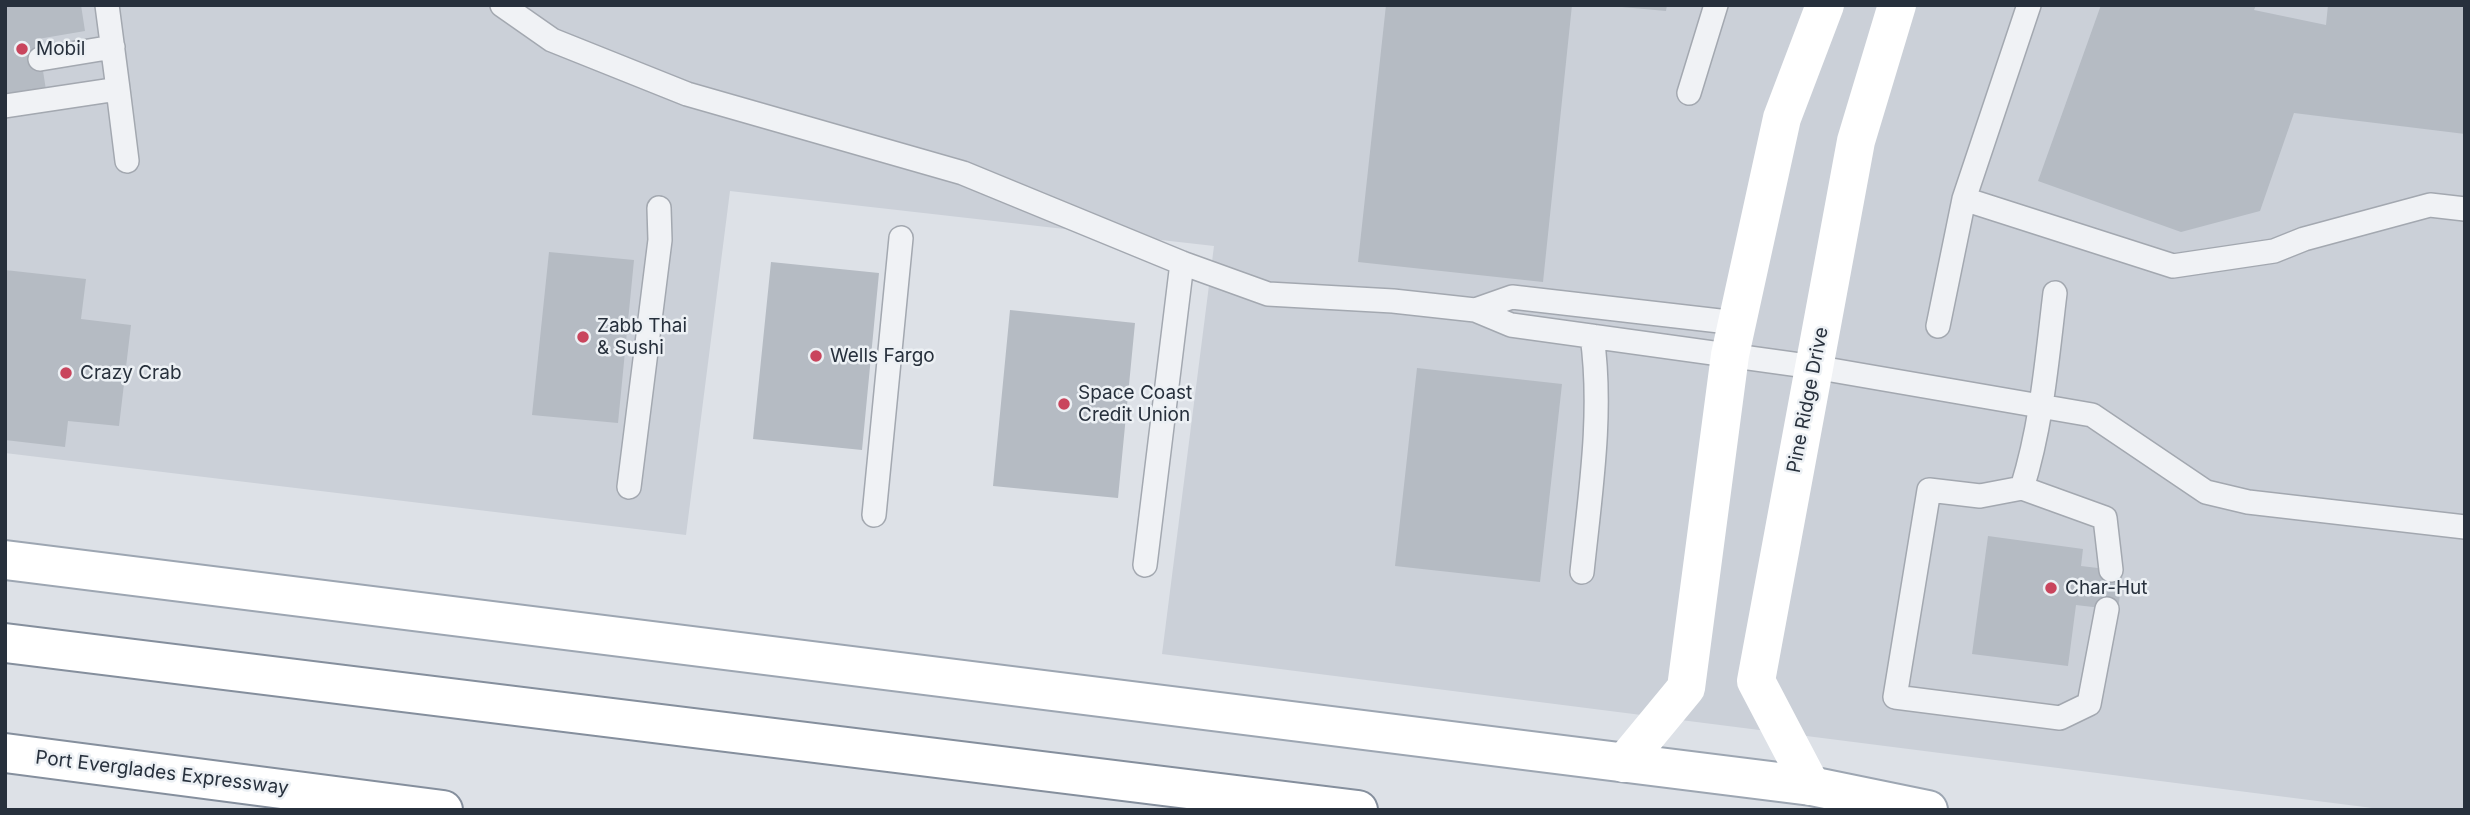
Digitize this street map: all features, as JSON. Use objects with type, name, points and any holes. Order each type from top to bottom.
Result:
[{"type":"main road","points":[[1624,763],[1686,688],[1734,339],[1782,118],[1825,5]]},
{"type":"main road","name":"Pine Ridge Drive","points":[[1811,786],[1756,681],[1856,141],[1897,5]]},
{"type":"main road","points":[[5,559],[1811,786],[1928,810]]},
{"type":"main road","points":[[5,643],[1358,810]]},
{"type":"main road","name":"Port Everglades Expressway","points":[[5,753],[443,810]]},
{"type":"lane","points":[[107,5],[127,161]]},
{"type":"lane","points":[[502,5],[552,40],[687,94],[963,173],[1182,263],[1268,294],[1393,301],[1475,310],[1511,325],[1592,336],[1734,339]]},
{"type":"lane","points":[[1689,93],[1716,5]]},
{"type":"lane","points":[[1938,326],[1964,199],[2029,5]]},
{"type":"lane","points":[[40,59],[113,47]]},
{"type":"lane","points":[[5,106],[118,89]]},
{"type":"lane","points":[[1964,199],[2173,266],[2274,251],[2304,239],[2430,205],[2465,209]]},
{"type":"lane","points":[[629,486],[660,240],[659,208]]},
{"type":"lane","points":[[874,515],[901,238]]},
{"type":"lane","points":[[1145,565],[1182,263]]},
{"type":"lane","points":[[2022,488],[2042,407],[2055,293]]},
{"type":"lane","points":[[1475,310],[1512,298],[1734,339],[1814,367],[2092,415],[2206,492],[2248,502],[2465,527]]},
{"type":"lane","points":[[1582,572],[1590,495],[1597,372],[1592,336]]},
{"type":"lane","points":[[2107,609],[2089,704],[2060,718],[1895,697],[1928,490],[1980,496],[2022,488],[2105,518],[2111,570]]},
{"type":"shaded area","points":[[5,5],[2465,5],[2465,810],[2388,810],[1162,654],[1214,246],[730,191],[686,535],[5,453]]},
{"type":"building","name":"Mobil","points":[[5,5],[81,5],[85,31],[38,39],[46,90],[5,97]]},
{"type":"building","points":[[1386,5],[1572,5],[1543,282],[1358,262]]},
{"type":"building","points":[[1667,5],[1666,11],[1622,7]]},
{"type":"building","points":[[2101,5],[2256,5],[2254,10],[2326,25],[2328,5],[2465,5],[2465,134],[2294,113],[2260,211],[2181,232],[2038,181]]},
{"type":"building","name":"Zabb Thai & Sushi","points":[[549,252],[634,260],[618,423],[532,415]]},
{"type":"building","name":"Wells Fargo","points":[[771,262],[879,273],[862,450],[753,439]]},
{"type":"building","name":"Crazy Crab","points":[[5,270],[86,279],[81,319],[131,325],[119,426],[68,421],[65,447],[5,440]]},
{"type":"building","name":"Space Coast Credit Union","points":[[1010,310],[1135,323],[1118,498],[993,486]]},
{"type":"building","points":[[1417,368],[1562,384],[1540,582],[1395,566]]},
{"type":"building","name":"Char-Hut","points":[[1988,536],[2083,549],[2081,566],[2123,571],[2118,610],[2076,605],[2068,666],[1972,654]]},
{"type":"place","name":"Mobil","points":[[22,49]]},
{"type":"place","name":"Zabb Thai & Sushi","points":[[583,337]]},
{"type":"place","name":"Wells Fargo","points":[[816,356]]},
{"type":"place","name":"Crazy Crab","points":[[66,373]]},
{"type":"place","name":"Space Coast Credit Union","points":[[1064,404]]},
{"type":"place","name":"Char-Hut","points":[[2051,588]]}]
